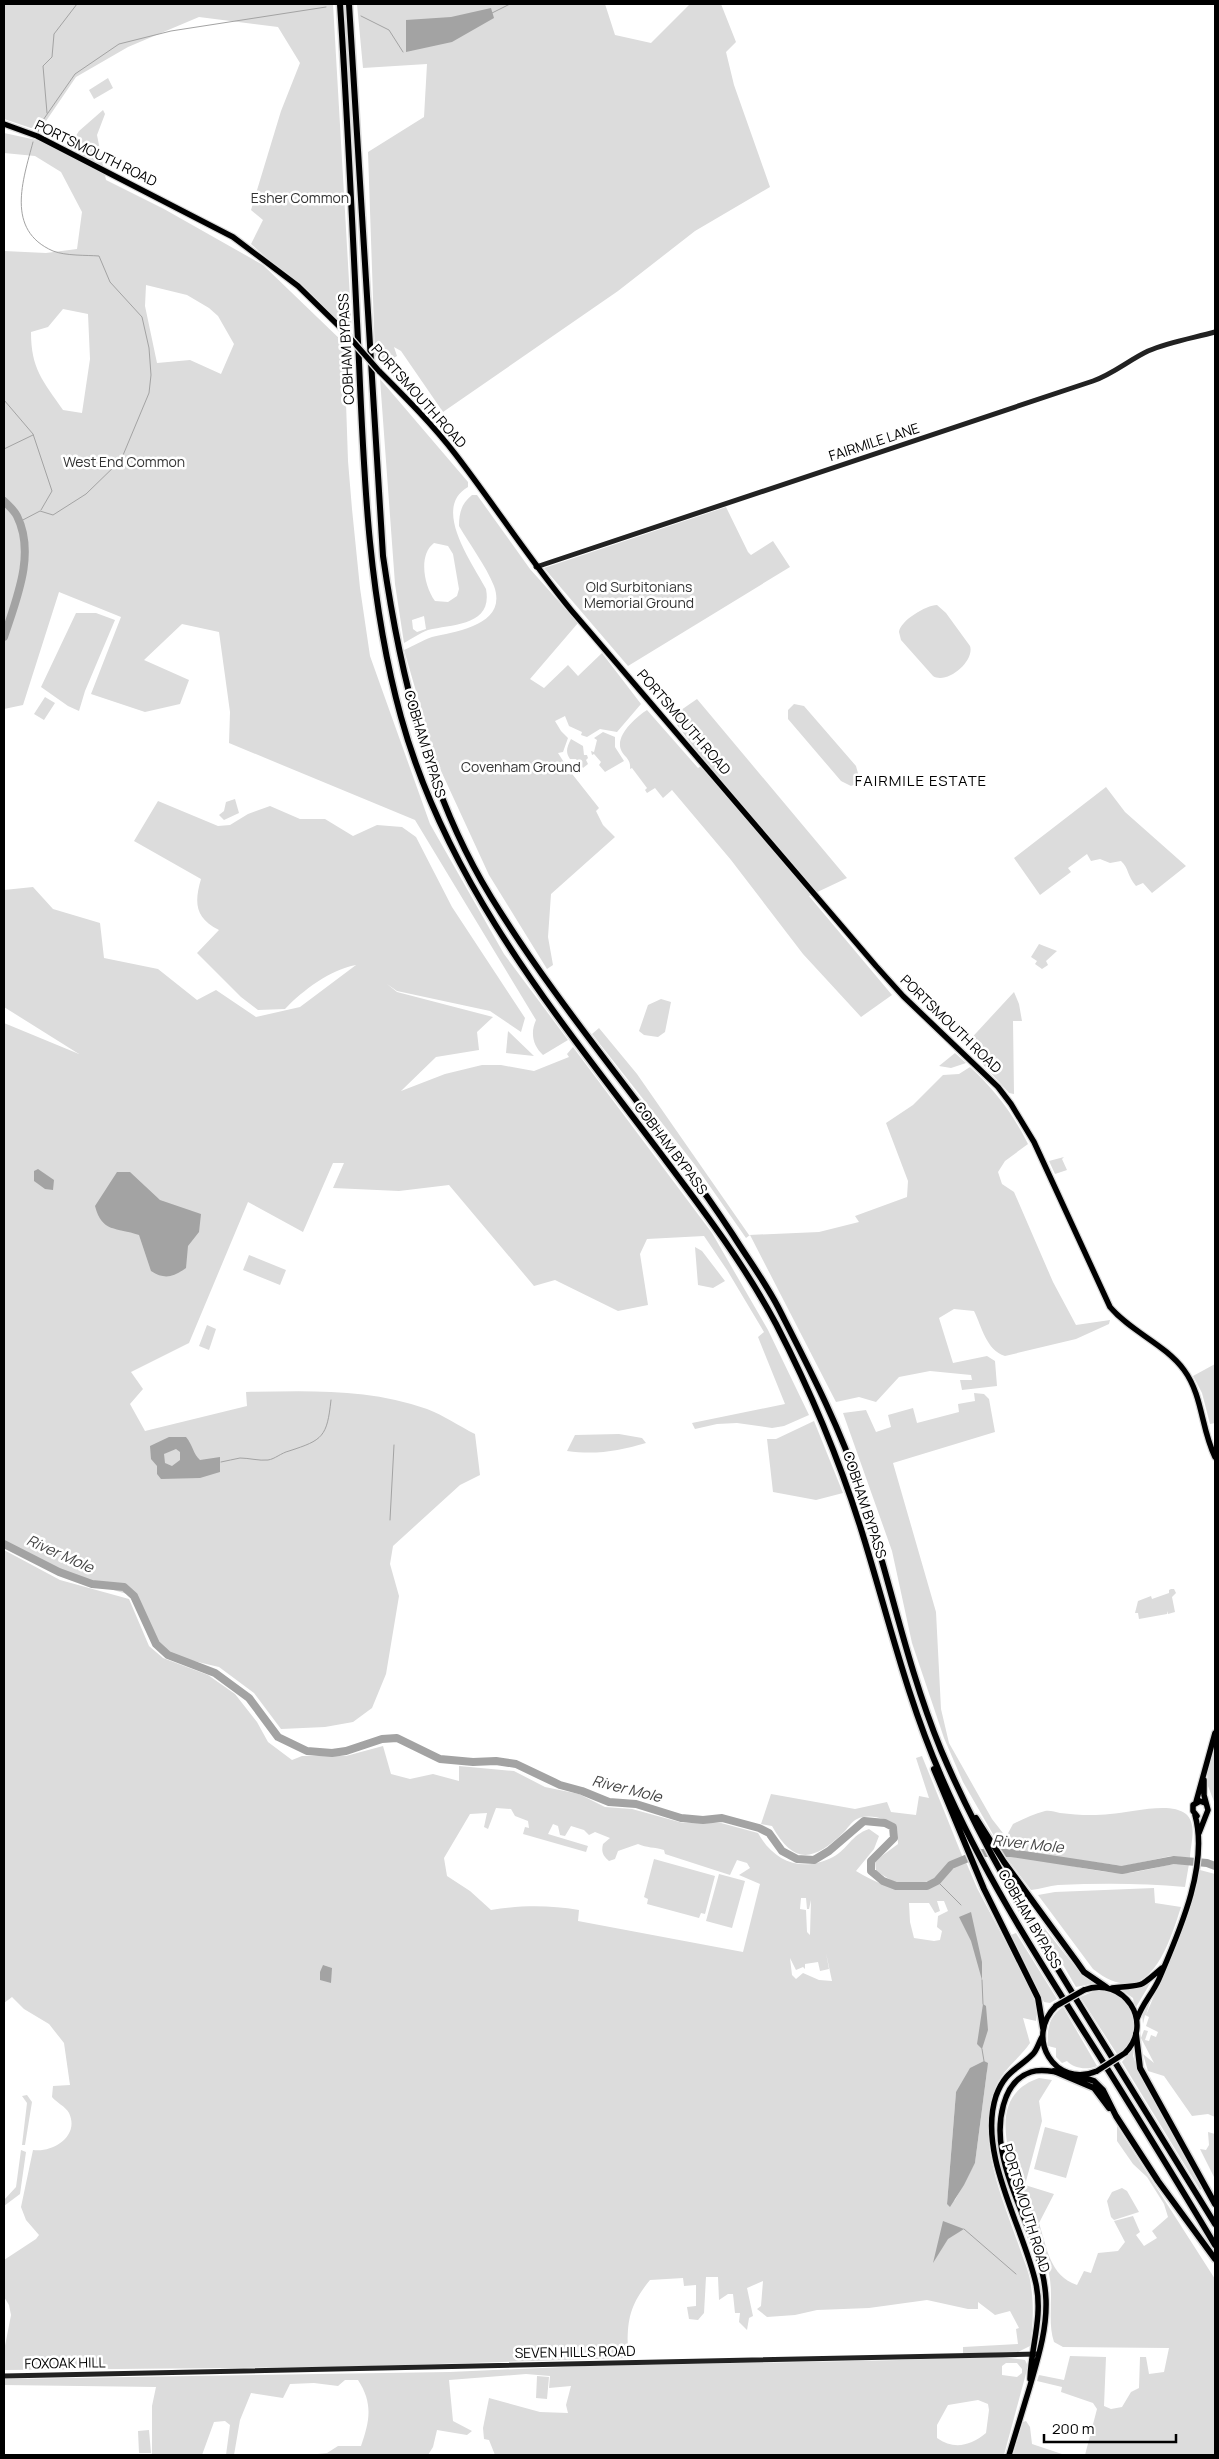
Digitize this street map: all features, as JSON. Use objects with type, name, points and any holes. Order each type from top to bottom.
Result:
[{"type":"highway","name":"COBHAM BYPASS","points":[[340,4],[360,399],[372,559],[381,630],[400,715],[426,796],[478,899],[542,996],[690,1193],[731,1252],[774,1320],[838,1460],[863,1535],[900,1665],[925,1739],[965,1836],[1215,2246]]},
{"type":"highway","name":"COBHAM BYPASS","points":[[349,4],[383,556],[393,628],[407,691],[444,800],[488,893],[565,1007],[709,1198],[774,1301],[813,1377],[858,1483],[922,1698],[960,1793],[981,1831],[999,1871],[1215,2224]]},
{"type":"highway","points":[[981,1831],[1080,1966],[1109,1988]]},
{"type":"highway","points":[[965,1836],[978,1875],[1038,1998],[1043,2028]]},
{"type":"highway","points":[[1136,2034],[1140,2068],[1215,2204]]},
{"type":"highway","points":[[1054,2072],[1094,2088],[1116,2116],[1158,2181],[1215,2259]]},
{"type":"highway","points":[[1076,2075],[1098,2085],[1115,2110],[1116,2116]]},
{"type":"main road","name":"PORTSMOUTH ROAD","points":[[4,124],[42,138],[233,237],[298,286],[344,331],[412,405],[456,455],[536,567],[876,966],[903,996],[998,1087],[1007,1098],[1034,1142],[1110,1307],[1129,1325],[1169,1354],[1188,1377],[1195,1390],[1215,1457]]},
{"type":"main road","name":"FAIRMILE LANE","points":[[536,567],[1095,381],[1110,375],[1149,350],[1215,332]]},
{"type":"main road","points":[[1162,1968],[1150,1980],[1141,1985],[1084,1990],[1056,2006],[1048,2014],[1043,2028],[1042,2037],[1045,2052],[1049,2059],[1065,2072],[1076,2075],[1097,2071],[1125,2053],[1136,2034],[1137,2019],[1141,2007],[1158,1982],[1186,1911],[1195,1878],[1198,1834],[1192,1807],[1196,1802],[1204,1778],[1215,1733]]},
{"type":"main road","points":[[1198,1834],[1208,1808],[1205,1803],[1204,1778]]},
{"type":"main road","points":[[1196,1802],[1205,1803]]},
{"type":"main road","points":[[1195,1815],[1205,1816]]},
{"type":"main road","points":[[1109,1988],[1127,2000],[1137,2019]]},
{"type":"main road","name":"PORTSMOUTH ROAD","points":[[1036,2352],[1039,2308],[1036,2284],[995,2159],[991,2124],[996,2097],[1002,2084],[1011,2071],[1033,2054],[1042,2037]]},
{"type":"main road","name":"PORTSMOUTH ROAD","points":[[1036,2352],[1046,2320],[1045,2294],[1040,2268],[1002,2151],[1001,2114],[1006,2098],[1019,2079],[1032,2071],[1065,2072]]},
{"type":"main road","points":[[1009,2455],[1030,2384],[1036,2352]]},
{"type":"main road","name":"SEVEN HILLS ROAD","points":[[126,2373],[1025,2354],[1036,2352]]},
{"type":"main road","name":"FOXOAK HILL","points":[[4,2376],[126,2373]]},
{"type":"green space","name":"Esher Common","points":[[4,4],[333,4],[352,333],[251,244],[263,220],[251,210],[281,111],[300,63],[278,27],[199,17],[128,47],[76,77],[44,124],[31,128],[4,119]]},
{"type":"green space","points":[[357,4],[605,4],[615,35],[651,43],[690,4],[721,4],[736,42],[726,52],[734,85],[770,187],[695,231],[618,291],[443,412],[401,351],[394,347],[397,356],[392,359],[428,413],[433,411],[438,415],[432,419],[375,356],[368,152],[424,117],[427,64],[363,68]]},
{"type":"green space","points":[[108,78],[113,88],[94,99],[89,90]]},
{"type":"green space","name":"West End Common","points":[[103,110],[105,114],[97,135],[106,180],[164,209],[263,265],[344,343],[348,461],[360,588],[370,656],[430,824],[504,954],[568,1040],[543,1055],[537,1048],[533,1034],[536,1020],[415,820],[229,743],[230,712],[219,632],[182,624],[144,660],[189,680],[180,704],[145,712],[91,694],[121,617],[59,592],[23,705],[4,709],[4,251],[46,253],[77,249],[82,212],[61,172],[35,156],[4,153],[4,133],[69,147],[79,131]],"holes":[[[146,285],[187,295],[209,308],[218,316],[234,344],[221,374],[190,360],[157,363],[145,306]],[[63,309],[88,314],[90,359],[82,413],[63,410],[40,374],[33,356],[31,332],[48,327]]]},
{"type":"green space","points":[[380,379],[468,482],[468,487],[458,496],[453,508],[454,522],[465,551],[486,589],[487,601],[477,617],[459,624],[428,630],[404,643],[395,584]],"holes":[[[434,543],[448,546],[453,554],[459,589],[457,596],[448,602],[435,601],[428,587],[424,571],[426,555]],[[424,616],[426,629],[417,632],[413,629],[412,620]]]},
{"type":"green space","name":"Covenham Ground","points":[[472,495],[477,495],[530,569],[578,623],[530,679],[544,688],[568,665],[578,676],[602,653],[641,704],[617,732],[600,729],[587,737],[581,735],[582,732],[569,726],[565,716],[555,721],[568,738],[563,752],[558,753],[599,808],[596,811],[603,825],[615,837],[551,894],[548,937],[553,965],[547,969],[489,875],[436,760],[404,650],[432,637],[466,629],[478,624],[494,610],[496,599],[491,578],[459,526],[462,508]]},
{"type":"green space","name":"Old Surbitonians Memorial Ground","points":[[726,507],[751,555],[773,541],[790,567],[628,666],[544,568]]},
{"type":"green space","points":[[937,605],[946,613],[970,646],[968,658],[959,670],[939,678],[933,676],[901,640],[899,632],[904,623],[914,614]]},
{"type":"green space","points":[[76,613],[96,613],[115,620],[85,691],[79,711],[68,706],[41,687]]},
{"type":"green space","points":[[45,697],[55,703],[44,720],[34,714]]},
{"type":"green space","points":[[697,699],[847,878],[809,896],[892,995],[861,1017],[803,954],[731,860],[672,790],[663,798],[655,788],[647,793],[645,790],[647,788],[632,768],[630,769],[629,761],[620,746],[621,740],[632,722],[647,710],[698,768],[706,763],[671,717]]},
{"type":"green space","points":[[794,704],[804,706],[856,766],[859,777],[856,784],[851,786],[841,781],[788,719],[788,710]]},
{"type":"green space","points":[[603,732],[615,737],[615,747],[624,761],[605,772],[599,765],[601,762],[594,754],[592,755],[591,751],[594,752],[597,740],[594,738]]},
{"type":"green space","points":[[571,739],[583,746],[584,755],[587,755],[588,758],[586,760],[588,764],[583,768],[576,759],[570,759],[567,754]]},
{"type":"green space","points":[[1106,787],[1125,812],[1186,866],[1152,893],[1143,883],[1136,886],[1121,861],[1110,863],[1100,859],[1091,861],[1087,854],[1068,868],[1071,872],[1040,895],[1014,858]]},
{"type":"green space","points":[[235,799],[239,813],[224,820],[219,815],[224,811],[226,802]]},
{"type":"green space","points":[[158,801],[218,826],[230,825],[248,814],[270,806],[300,819],[325,819],[353,836],[377,825],[402,827],[416,837],[452,907],[525,1018],[521,1032],[490,1011],[397,991],[387,984],[397,992],[493,1017],[477,1032],[479,1050],[436,1057],[401,1091],[445,1074],[482,1065],[501,1065],[534,1071],[569,1057],[567,1054],[573,1047],[712,1233],[768,1330],[809,1415],[784,1426],[772,1428],[737,1423],[717,1424],[695,1429],[692,1423],[785,1404],[758,1337],[764,1332],[704,1236],[647,1239],[640,1254],[648,1305],[618,1311],[555,1280],[534,1286],[449,1185],[399,1191],[333,1188],[344,1163],[333,1163],[303,1232],[248,1202],[189,1343],[131,1372],[143,1389],[130,1404],[145,1431],[247,1406],[246,1392],[315,1391],[360,1394],[405,1402],[433,1411],[475,1434],[480,1475],[460,1485],[393,1546],[390,1564],[399,1596],[386,1674],[372,1708],[353,1722],[325,1727],[281,1729],[254,1693],[219,1667],[168,1655],[156,1644],[134,1596],[68,1573],[4,1544],[4,1023],[79,1054],[4,1007],[4,890],[33,887],[53,909],[100,923],[104,958],[158,969],[197,1000],[216,990],[256,1017],[300,1007],[356,965],[327,976],[300,995],[285,1009],[258,1010],[241,997],[197,953],[219,930],[205,920],[198,909],[197,895],[201,879],[134,841]]},
{"type":"green space","points":[[1039,944],[1057,951],[1046,961],[1048,965],[1042,969],[1035,964],[1037,961],[1031,957]]},
{"type":"green space","points":[[1014,992],[1019,1004],[1022,1021],[1013,1021],[1014,1094],[1009,1093],[965,1045]]},
{"type":"green space","points":[[661,999],[671,1002],[665,1032],[658,1037],[644,1035],[639,1031],[648,1005]]},
{"type":"green space","points":[[599,1028],[637,1074],[749,1235],[819,1232],[859,1222],[855,1216],[907,1197],[908,1181],[886,1123],[913,1105],[943,1075],[959,1074],[970,1067],[1003,1103],[1028,1144],[1005,1161],[998,1172],[1002,1184],[1014,1192],[1053,1282],[1076,1325],[1110,1320],[1109,1324],[1076,1339],[1005,1356],[993,1349],[982,1331],[974,1311],[954,1309],[939,1318],[953,1363],[987,1356],[995,1361],[997,1386],[962,1390],[960,1380],[972,1380],[971,1375],[930,1371],[899,1377],[876,1402],[859,1397],[836,1402],[750,1235],[746,1238],[695,1165],[592,1034]]},
{"type":"green space","points":[[508,1031],[534,1056],[506,1053]]},
{"type":"green space","points":[[955,1053],[966,1063],[951,1068],[939,1066]]},
{"type":"green space","points":[[1064,1157],[1062,1159],[1067,1170],[1055,1174],[1049,1161]]},
{"type":"green space","points":[[695,1247],[702,1251],[725,1281],[713,1288],[698,1285]]},
{"type":"green space","points":[[249,1255],[286,1270],[280,1285],[243,1270]]},
{"type":"green space","points":[[207,1325],[216,1329],[209,1350],[199,1346]]},
{"type":"green space","points":[[1215,1364],[1215,1423],[1210,1424],[1202,1393],[1193,1376]]},
{"type":"green space","points":[[974,1393],[984,1394],[989,1399],[995,1432],[893,1463],[936,1612],[941,1709],[949,1743],[992,1819],[1006,1837],[1013,1824],[1045,1811],[1098,1815],[1170,1808],[1186,1814],[1192,1824],[1190,1858],[1171,1856],[1124,1866],[1002,1850],[963,1782],[944,1738],[912,1643],[892,1551],[843,1413],[866,1410],[876,1432],[891,1427],[888,1415],[913,1408],[917,1423],[959,1412],[958,1404],[975,1401]]},
{"type":"green space","points":[[814,1421],[843,1493],[816,1500],[773,1492],[767,1439],[776,1439]]},
{"type":"green space","points":[[619,1434],[642,1438],[646,1443],[626,1448],[588,1453],[567,1451],[575,1435]]},
{"type":"green space","points":[[4,1550],[60,1580],[129,1599],[149,1646],[163,1658],[208,1675],[235,1694],[257,1722],[268,1742],[292,1760],[302,1756],[346,1756],[383,1746],[391,1774],[410,1779],[433,1774],[459,1781],[459,1766],[514,1771],[545,1787],[579,1794],[605,1807],[632,1809],[683,1823],[721,1823],[758,1833],[772,1851],[781,1858],[800,1864],[822,1862],[833,1857],[854,1838],[869,1829],[879,1836],[874,1849],[856,1871],[886,1885],[907,1890],[918,1890],[941,1882],[953,1867],[966,1862],[977,1888],[1032,1992],[1037,2010],[1036,2021],[1023,2018],[1030,2043],[996,2085],[989,2113],[988,2133],[990,2153],[1000,2193],[1030,2281],[1033,2316],[1030,2346],[1018,2352],[963,2354],[963,2347],[1018,2344],[1016,2329],[1019,2328],[1010,2311],[995,2315],[978,2302],[978,2309],[968,2309],[927,2300],[869,2308],[817,2310],[795,2315],[767,2317],[757,2309],[761,2306],[763,2281],[747,2288],[753,2316],[749,2318],[747,2330],[739,2322],[740,2313],[735,2313],[733,2294],[728,2294],[719,2300],[718,2277],[706,2277],[704,2313],[698,2320],[689,2319],[687,2307],[696,2306],[696,2285],[684,2286],[683,2278],[650,2280],[637,2299],[630,2317],[628,2326],[628,2358],[338,2367],[4,2370],[4,2351],[11,2315],[9,2305],[4,2297],[4,2260],[36,2239],[39,2235],[26,2220],[21,2207],[33,2150],[49,2149],[63,2141],[71,2129],[71,2121],[68,2111],[52,2097],[53,2086],[70,2085],[64,2043],[49,2024],[24,2009],[12,1997],[4,2003]],"holes":[[[496,1808],[511,1809],[515,1816],[528,1821],[529,1828],[525,1827],[523,1834],[586,1852],[588,1846],[548,1834],[553,1824],[558,1826],[560,1835],[565,1836],[571,1826],[584,1830],[589,1835],[595,1832],[610,1838],[603,1844],[602,1849],[604,1856],[609,1861],[615,1859],[618,1851],[638,1844],[664,1850],[665,1854],[730,1875],[737,1860],[747,1863],[750,1868],[739,1875],[760,1884],[743,1952],[578,1921],[579,1910],[535,1906],[491,1910],[470,1891],[447,1876],[444,1858],[470,1814],[487,1813],[484,1827],[488,1829]],[[801,1898],[806,1898],[807,1909],[809,1909],[811,1900],[810,1935],[807,1932],[806,1910],[800,1909]],[[937,1901],[944,1901],[948,1911],[938,1916],[937,1927],[942,1931],[940,1940],[914,1938],[910,1922],[909,1903],[929,1903],[935,1913],[940,1911]],[[826,1953],[832,1981],[819,1980],[803,1973],[796,1979],[792,1975],[790,1958],[796,1970],[803,1967],[805,1969],[805,1964],[818,1962],[820,1971],[829,1969]],[[987,2071],[975,2163],[955,2200],[947,2204],[956,2092]]]},
{"type":"green space","points":[[1171,1589],[1174,1589],[1176,1593],[1172,1597],[1175,1612],[1168,1614],[1167,1611],[1167,1614],[1139,1619],[1138,1613],[1135,1613],[1138,1601],[1151,1596],[1152,1599],[1169,1593]]},
{"type":"green space","points":[[1215,1745],[1215,1804],[1208,1786],[1207,1773]]},
{"type":"green space","points":[[922,1756],[963,1858],[946,1868],[935,1879],[922,1883],[894,1882],[876,1871],[875,1861],[898,1844],[897,1826],[884,1819],[862,1817],[857,1819],[823,1849],[813,1854],[805,1855],[796,1853],[788,1848],[772,1826],[761,1824],[771,1794],[855,1809],[887,1802],[891,1812],[916,1815],[919,1796],[929,1798],[916,1758]]},
{"type":"green space","points":[[1005,1856],[1034,1858],[1091,1870],[1120,1873],[1189,1864],[1185,1887],[1090,1884],[1058,1885],[1031,1890]]},
{"type":"green space","points":[[654,1859],[715,1876],[705,1914],[701,1913],[699,1918],[647,1904],[648,1899],[644,1897]]},
{"type":"green space","points":[[1200,1870],[1215,1874],[1215,2117],[1208,2114],[1192,2116],[1164,2076],[1148,2071],[1143,2054],[1154,2063],[1141,2038],[1144,2030],[1148,2031],[1145,2040],[1149,2041],[1151,2035],[1156,2037],[1158,2032],[1146,2026],[1149,2017],[1145,2015],[1143,2024],[1142,2014],[1151,1999],[1146,2015],[1189,1912]]},
{"type":"green space","points":[[719,1874],[745,1881],[732,1928],[706,1921]]},
{"type":"green space","points":[[1154,1888],[1155,1903],[1181,1907],[1169,1941],[1152,1971],[1141,1980],[1128,1984],[1112,1980],[1093,1969],[1038,1895],[1055,1892]]},
{"type":"green space","points":[[1034,1915],[1080,1973],[1096,1983],[1076,1987]]},
{"type":"green space","points":[[1016,1933],[1057,1999],[1050,2003],[1044,2002],[1011,1935]]},
{"type":"green space","points":[[1152,1980],[1135,2009],[1133,1998],[1120,1989],[1137,1988]]},
{"type":"green space","points":[[1097,1990],[1110,1993],[1123,2000],[1127,2004],[1132,2016],[1134,2030],[1131,2042],[1117,2054],[1080,1997]]},
{"type":"green space","points":[[1063,2007],[1097,2066],[1081,2068],[1073,2066],[1067,2061],[1062,2063],[1056,2057],[1056,2048],[1048,2046],[1051,2020]]},
{"type":"green space","points":[[1134,2046],[1133,2056],[1138,2070],[1203,2188],[1200,2190],[1122,2062]]},
{"type":"green space","points":[[1039,2078],[1052,2080],[1039,2101],[1042,2121],[1025,2185],[1054,2194],[1039,2223],[1047,2251],[1055,2268],[1061,2275],[1077,2285],[1084,2271],[1091,2273],[1098,2253],[1118,2251],[1125,2242],[1114,2221],[1133,2216],[1140,2232],[1136,2235],[1144,2246],[1157,2238],[1152,2231],[1168,2217],[1164,2204],[1147,2177],[1133,2164],[1117,2141],[1117,2126],[1215,2279],[1215,2455],[1085,2455],[1097,2409],[1093,2403],[1061,2392],[1062,2387],[1037,2381],[1039,2375],[1064,2380],[1070,2356],[1106,2357],[1104,2406],[1111,2409],[1122,2407],[1131,2392],[1139,2388],[1140,2357],[1146,2357],[1149,2374],[1164,2372],[1169,2348],[1063,2347],[1054,2342],[1051,2326],[1049,2274],[1013,2165],[1008,2148],[1006,2130],[1006,2114],[1011,2099],[1022,2087]]},
{"type":"green space","points":[[27,2095],[32,2102],[25,2145],[22,2145],[27,2103],[22,2096]]},
{"type":"green space","points":[[1045,2127],[1078,2136],[1066,2178],[1034,2169]]},
{"type":"green space","points":[[1208,2132],[1215,2134],[1215,2179],[1200,2149],[1206,2150],[1209,2145]]},
{"type":"green space","points":[[21,2150],[26,2152],[20,2194],[4,2206],[4,2200],[16,2187]]},
{"type":"green space","points":[[1122,2188],[1127,2191],[1139,2212],[1114,2220],[1111,2217],[1107,2201],[1112,2192]]},
{"type":"green space","points":[[994,2356],[1025,2360],[1028,2366],[1004,2455],[495,2455],[489,2440],[484,2439],[483,2428],[489,2398],[540,2412],[568,2413],[566,2405],[571,2386],[549,2388],[550,2376],[526,2374],[449,2380],[453,2421],[472,2431],[467,2435],[437,2430],[433,2447],[428,2455],[308,2455],[327,2453],[338,2446],[361,2446],[368,2420],[368,2404],[363,2388],[358,2380],[345,2380],[338,2386],[314,2383],[290,2384],[283,2398],[251,2393],[240,2420],[234,2455],[226,2455],[230,2425],[225,2421],[214,2422],[202,2455],[152,2455],[152,2406],[156,2387],[4,2385],[4,2379],[450,2372],[585,2366],[901,2360]],"holes":[[[1006,2363],[1017,2363],[1022,2369],[1022,2373],[1017,2377],[1002,2375],[1002,2366]],[[978,2400],[988,2404],[986,2433],[974,2441],[962,2445],[950,2444],[937,2438],[937,2425],[948,2405]]]},
{"type":"green space","points":[[537,2376],[549,2377],[547,2399],[536,2398]]},
{"type":"green space","points":[[1026,2421],[1030,2427],[1032,2444],[1065,2455],[1013,2455],[1023,2422]]},
{"type":"green space","points":[[149,2430],[151,2453],[139,2453],[138,2431]]},
{"type":"shaded area","points":[[491,8],[494,18],[452,42],[406,52],[406,20],[451,17]]},
{"type":"shaded area","points":[[38,1169],[54,1180],[53,1190],[45,1189],[34,1181],[34,1171]]},
{"type":"shaded area","points":[[117,1172],[130,1172],[160,1200],[201,1214],[199,1232],[188,1246],[186,1268],[177,1274],[161,1276],[151,1271],[139,1235],[111,1228],[98,1215],[95,1206]]},
{"type":"shaded area","points":[[169,1437],[186,1437],[200,1460],[220,1457],[220,1472],[200,1478],[161,1479],[157,1474],[157,1466],[151,1459],[150,1446]],"holes":[[[176,1449],[180,1452],[180,1460],[172,1466],[165,1463],[164,1454]]]},
{"type":"shaded area","points":[[971,1912],[982,1962],[982,1980],[971,1941],[959,1917]]},
{"type":"shaded area","points":[[323,1965],[332,1968],[331,1983],[320,1980],[320,1972]]},
{"type":"shaded area","points":[[983,2004],[986,2006],[988,2030],[982,2049],[977,2044]]},
{"type":"shaded area","points":[[984,2061],[988,2063],[975,2163],[950,2207],[947,2204],[956,2092],[970,2068]]},
{"type":"shaded area","points":[[943,2221],[964,2229],[948,2239],[933,2263]]},
{"type":"waterway","points":[[47,113],[43,66],[52,57],[54,34],[77,4]]},
{"type":"waterway","points":[[492,13],[510,4]]},
{"type":"waterway","points":[[41,123],[75,74],[119,44],[171,31],[326,7]]},
{"type":"waterway","points":[[361,16],[389,30],[403,52]]},
{"type":"waterway","points":[[19,522],[40,511],[53,515],[86,494],[121,460],[149,393],[151,375],[149,348],[142,317],[110,282],[99,256],[58,253],[38,242],[28,230],[23,217],[21,203],[25,172],[33,142]]},
{"type":"waterway","points":[[4,400],[33,434],[52,491],[41,510]]},
{"type":"waterway","points":[[4,449],[33,435]]},
{"type":"waterway","name":"River Mole","points":[[4,501],[17,516],[25,546],[22,577],[4,637]]},
{"type":"waterway","points":[[221,1462],[240,1458],[268,1460],[309,1444],[316,1440],[325,1429],[328,1422],[331,1400]]},
{"type":"waterway","points":[[390,1520],[394,1445]]},
{"type":"waterway","name":"River Mole","points":[[4,1544],[59,1572],[92,1584],[124,1587],[134,1596],[156,1644],[168,1655],[215,1673],[249,1698],[278,1737],[307,1751],[332,1753],[346,1751],[382,1739],[397,1738],[440,1759],[473,1762],[496,1761],[516,1764],[560,1785],[582,1791],[609,1802],[636,1804],[681,1818],[703,1820],[722,1818],[759,1828],[769,1833],[782,1851],[797,1859],[814,1860],[829,1851],[864,1821],[885,1823],[893,1827],[894,1838],[871,1861],[871,1871],[883,1881],[896,1886],[927,1886],[937,1881],[951,1865],[980,1853],[1011,1853],[1122,1870],[1174,1860],[1207,1863],[1215,1866]]},
{"type":"waterway","points":[[937,1881],[961,1905]]},
{"type":"waterway","points":[[982,1980],[983,2004]]},
{"type":"waterway","points":[[982,2049],[984,2061]]},
{"type":"waterway","points":[[964,2229],[1016,2274]]},
{"type":"district","name":"FAIRMILE ESTATE","points":[[921,781]]}]
